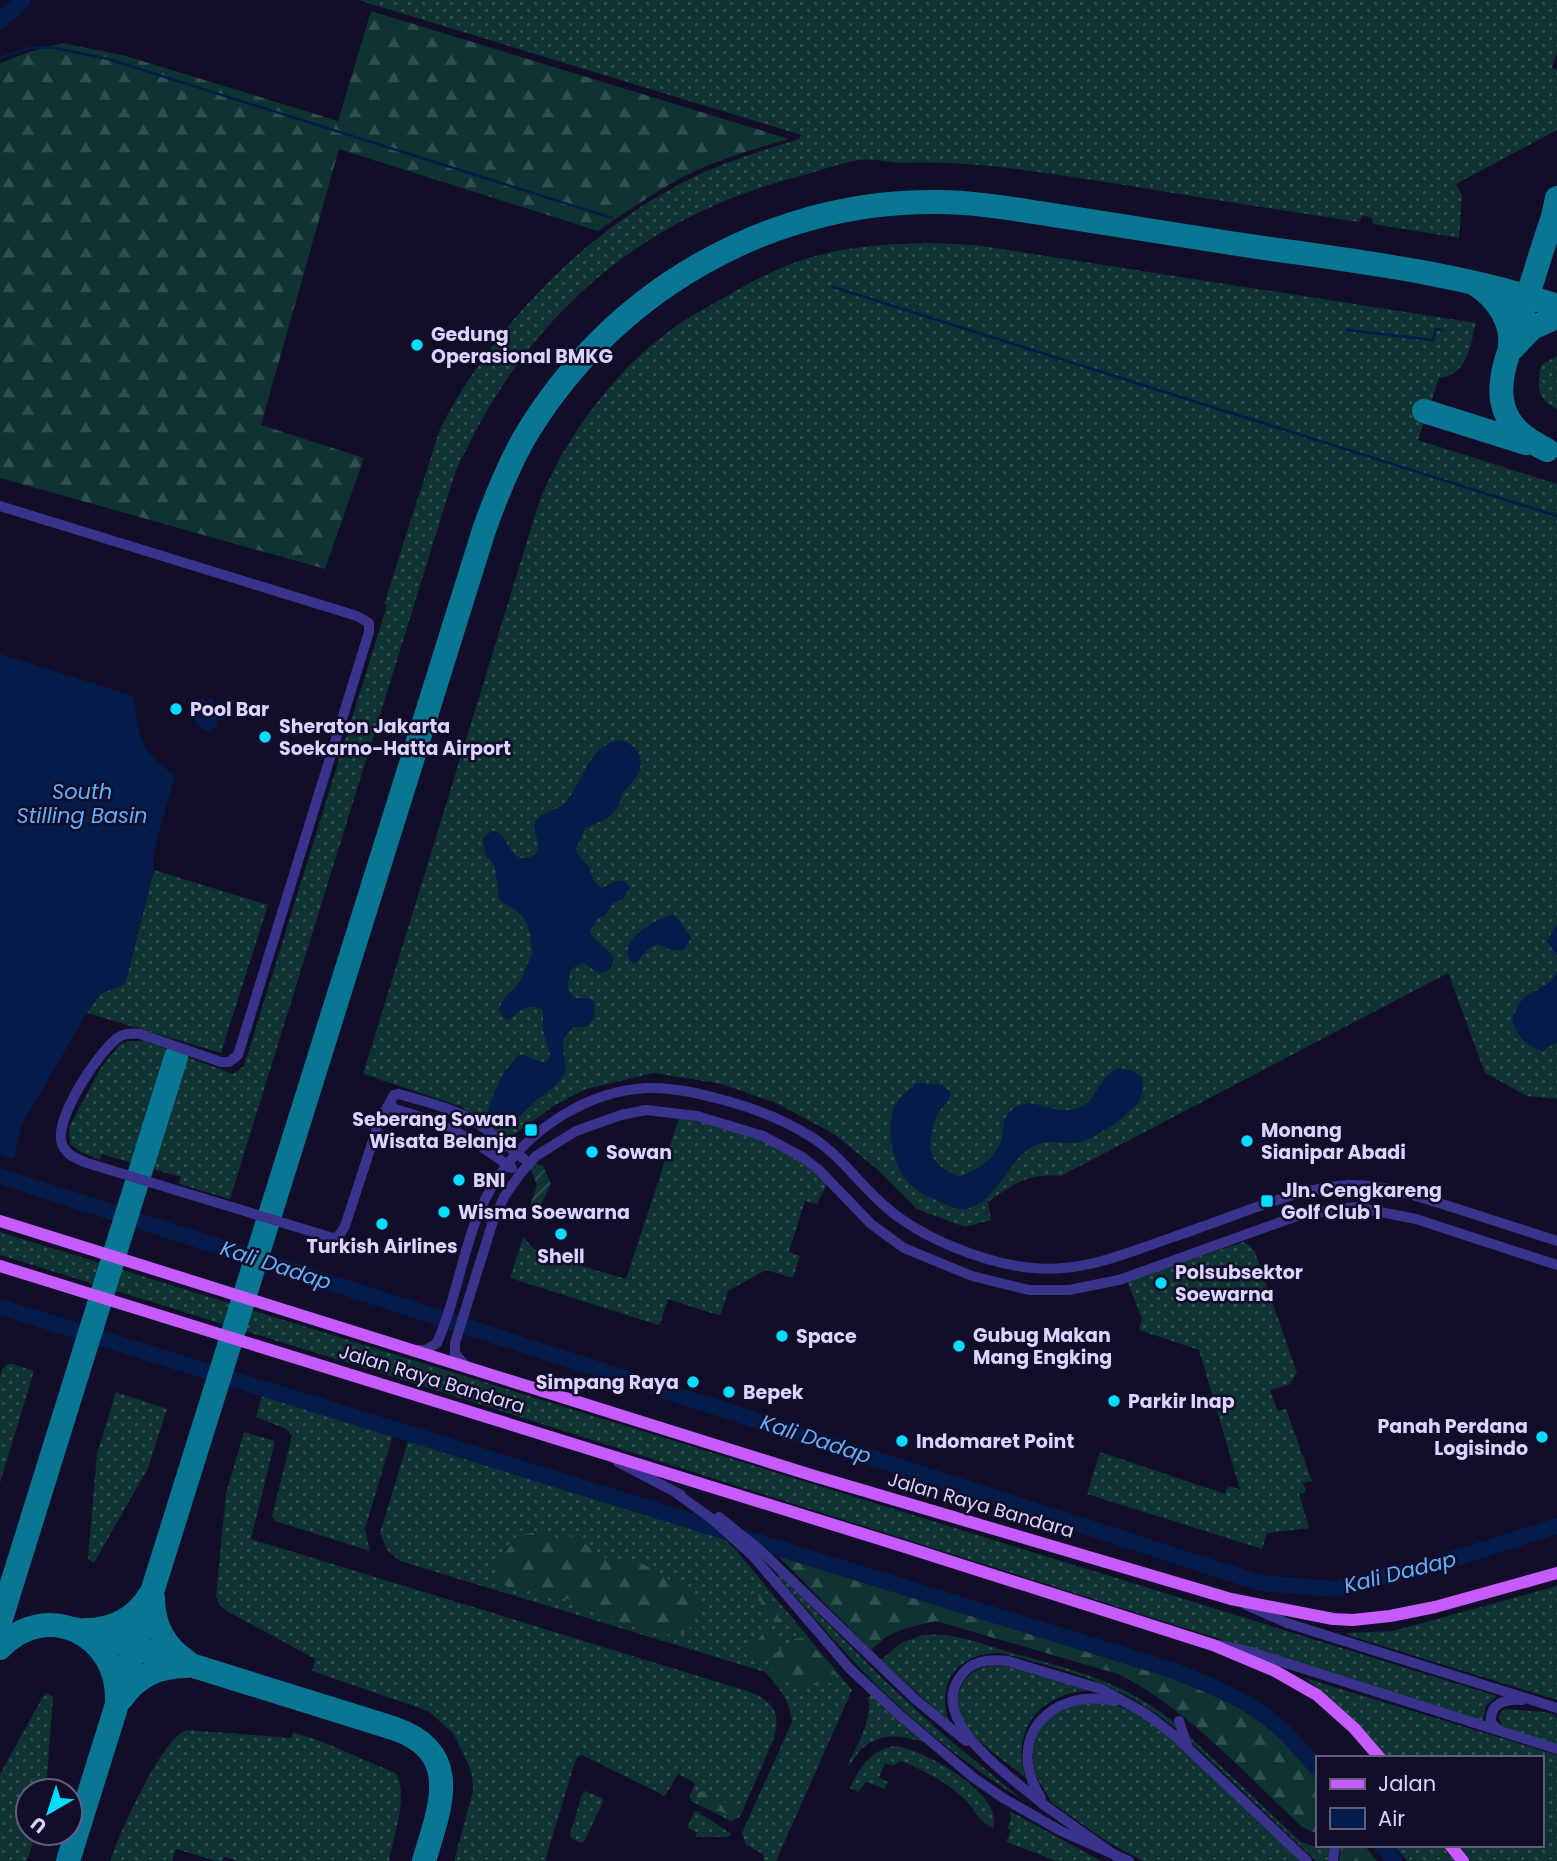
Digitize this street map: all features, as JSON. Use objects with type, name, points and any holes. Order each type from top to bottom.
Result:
[{"type":"main road","name":"Jalan Raya Bandara","points":[[0,1221],[811,1475],[1231,1599],[1314,1616],[1353,1620],[1435,1607],[1557,1573]]},
{"type":"main road","name":"Jalan Raya Bandara","points":[[0,1266],[1213,1645],[1275,1671],[1317,1695],[1335,1708],[1370,1744],[1377,1756]]},
{"type":"main road","points":[[1452,1847],[1463,1861]]},
{"type":"street","points":[[0,506],[357,616],[369,623],[369,632],[238,1055],[229,1062],[221,1062],[139,1034],[127,1033],[121,1036],[109,1046],[82,1081],[62,1126],[61,1139],[65,1150],[87,1163],[333,1238],[338,1237],[345,1226],[379,1122],[392,1096],[399,1094],[445,1108],[485,1128],[529,1163]]},
{"type":"street","points":[[417,1350],[430,1348],[440,1337],[478,1216],[489,1191],[516,1153],[539,1131],[560,1117],[585,1105],[630,1090],[660,1088],[704,1095],[770,1115],[813,1138],[832,1153],[885,1207],[916,1229],[978,1255],[1014,1265],[1033,1268],[1087,1265],[1111,1259],[1291,1194],[1357,1186],[1391,1190],[1422,1198],[1557,1241]]},
{"type":"street","points":[[390,1104],[395,1109],[459,1131],[520,1174]]},
{"type":"street","points":[[466,1366],[455,1354],[455,1343],[494,1221],[504,1197],[520,1174],[547,1148],[576,1131],[621,1115],[646,1110],[697,1116],[763,1136],[802,1157],[835,1185],[871,1224],[904,1248],[972,1276],[1029,1290],[1069,1290],[1119,1280],[1300,1215],[1355,1207],[1416,1219],[1557,1265]]},
{"type":"street","points":[[1355,1207],[1357,1186]]},
{"type":"street","points":[[1416,1219],[1422,1198]]},
{"type":"street","points":[[1250,1210],[1257,1231]]},
{"type":"street","points":[[589,1448],[724,1521],[778,1576],[850,1669],[974,1778],[1040,1819],[1126,1861]]},
{"type":"street","points":[[676,1493],[712,1519],[829,1618],[916,1700],[1044,1805],[1126,1861]]},
{"type":"street","name":"Jalan Raya Bandara","points":[[1231,1599],[1287,1623],[1551,1706]]},
{"type":"street","name":"Jalan Raya Bandara","points":[[1213,1645],[1251,1651],[1557,1749]]},
{"type":"street","points":[[991,1759],[962,1729],[953,1711],[953,1689],[965,1670],[978,1662],[998,1660],[1086,1684],[1129,1704],[1163,1726],[1306,1861]]},
{"type":"street","points":[[1099,1848],[1043,1801],[1028,1770],[1028,1745],[1040,1721],[1062,1704],[1094,1698],[1129,1704]]},
{"type":"street","points":[[1506,1734],[1491,1723],[1490,1714],[1497,1704],[1517,1700],[1551,1706]]},
{"type":"street","points":[[1179,1721],[1188,1748]]},
{"type":"green space","points":[[358,0],[1557,0],[1557,52],[1552,68],[1557,70],[1557,130],[1456,184],[1462,195],[1459,238],[1373,224],[1372,217],[1362,216],[1359,222],[1037,172],[956,163],[865,160],[853,161],[744,193],[689,217],[639,247],[594,281],[552,321],[516,367],[483,417],[455,473],[230,1199],[179,1184],[181,1177],[102,1154],[100,1160],[81,1152],[70,1144],[69,1127],[100,1069],[119,1045],[128,1041],[145,1041],[233,1074],[244,1066],[440,429],[488,352],[549,281],[584,250],[620,221],[658,196],[698,175],[799,139],[801,135]]},
{"type":"green space","points":[[371,11],[789,139],[730,157],[682,177],[598,231],[339,149],[261,425],[364,458],[325,569],[0,478],[0,63],[63,43],[126,56],[338,121]]},
{"type":"green space","points":[[929,243],[976,245],[1476,323],[1462,365],[1449,376],[1439,378],[1418,440],[1557,484],[1557,1099],[1527,1096],[1485,1073],[1448,973],[1061,1176],[1039,1176],[1021,1181],[988,1202],[991,1220],[965,1227],[917,1209],[879,1171],[834,1134],[778,1104],[722,1084],[654,1073],[586,1089],[555,1105],[507,1140],[462,1107],[363,1074],[540,499],[566,447],[582,423],[619,377],[662,337],[690,317],[750,283],[798,261],[837,251]]},
{"type":"green space","points":[[1557,356],[1557,409],[1542,396],[1539,379],[1541,365]]},
{"type":"green space","points":[[154,870],[268,905],[221,1053],[87,1013],[100,994],[125,984]]},
{"type":"green space","points":[[679,1118],[725,1128],[769,1144],[801,1162],[827,1184],[817,1204],[805,1201],[789,1252],[800,1256],[793,1278],[766,1270],[728,1291],[721,1314],[718,1315],[668,1299],[658,1325],[510,1278],[523,1237],[538,1253],[626,1279]]},
{"type":"green space","points":[[535,1163],[543,1166],[551,1184],[538,1211],[534,1212],[530,1206],[537,1185],[530,1169]]},
{"type":"green space","points":[[0,1232],[1497,1696],[1486,1706],[1483,1721],[1358,1683],[0,1255]]},
{"type":"green space","points":[[1243,1242],[1255,1252],[1297,1373],[1289,1385],[1270,1390],[1278,1411],[1286,1409],[1312,1481],[1303,1483],[1306,1492],[1299,1494],[1309,1528],[1267,1533],[1262,1549],[1087,1494],[1100,1452],[1225,1494],[1228,1486],[1240,1489],[1199,1350],[1139,1330],[1142,1319],[1127,1281]]},
{"type":"green space","points":[[8,1364],[34,1371],[0,1483],[0,1376],[2,1369]]},
{"type":"green space","points":[[265,1385],[395,1428],[365,1529],[370,1551],[275,1521],[272,1516],[292,1436],[286,1429],[256,1417]]},
{"type":"green space","points":[[116,1392],[167,1409],[148,1468],[94,1563],[88,1559],[97,1453]]},
{"type":"green space","points":[[244,1432],[275,1441],[251,1539],[747,1691],[769,1703],[776,1720],[774,1738],[740,1817],[731,1821],[691,1801],[695,1783],[678,1774],[665,1796],[582,1755],[576,1759],[545,1861],[454,1861],[473,1791],[467,1761],[453,1733],[428,1711],[312,1671],[315,1659],[225,1610],[219,1604],[216,1596],[226,1493]]},
{"type":"green space","points":[[408,1441],[724,1538],[736,1550],[852,1690],[776,1861],[764,1861],[763,1854],[746,1845],[742,1833],[792,1722],[786,1701],[771,1678],[765,1672],[400,1561],[387,1550],[380,1533]]},
{"type":"green space","points":[[530,1533],[559,1539],[566,1535],[582,1541],[599,1556],[624,1564],[634,1562],[645,1565],[670,1581],[686,1583],[700,1600],[699,1613],[684,1634],[678,1632],[667,1635],[623,1622],[610,1621],[603,1614],[584,1609],[569,1599],[554,1599],[519,1587],[508,1587],[499,1582],[494,1559],[505,1553],[518,1536]]},
{"type":"green space","points":[[770,1548],[1171,1672],[1229,1697],[1256,1712],[1281,1732],[1316,1772],[1316,1834],[1302,1827],[1192,1723],[1143,1688],[1118,1674],[936,1621],[903,1629],[886,1637],[871,1650]]},
{"type":"green space","points":[[779,1574],[883,1679],[938,1730],[1024,1801],[953,1751],[903,1710],[831,1637],[777,1576]]},
{"type":"green space","points":[[1557,1586],[1557,1700],[1347,1635],[1393,1631]]},
{"type":"green space","points":[[757,1593],[772,1605],[787,1632],[759,1609],[761,1603]]},
{"type":"green space","points":[[767,1631],[775,1638],[775,1654],[794,1639],[805,1637],[836,1673],[837,1681],[818,1686],[809,1678],[804,1684],[792,1687],[779,1677],[779,1671],[770,1668],[764,1658],[756,1659],[748,1654],[749,1644],[758,1641],[763,1632]]},
{"type":"green space","points":[[923,1635],[968,1639],[1079,1672],[1120,1688],[1179,1726],[1175,1728],[1114,1689],[1001,1653],[973,1658],[954,1672],[945,1694],[949,1722],[881,1660],[901,1643]]},
{"type":"green space","points":[[994,1665],[1007,1666],[1096,1690],[1061,1697],[1036,1714],[1023,1741],[1025,1777],[978,1739],[960,1716],[958,1703],[963,1683],[973,1672]]},
{"type":"green space","points":[[1305,1678],[1557,1755],[1557,1861],[1471,1861],[1460,1847],[1543,1847],[1543,1756],[1384,1756],[1327,1696]]},
{"type":"green space","points":[[47,1693],[53,1697],[47,1777],[14,1777],[14,1847],[32,1847],[27,1861],[0,1861],[0,1774]]},
{"type":"green space","points":[[872,1695],[924,1742],[901,1737],[879,1739],[862,1748],[847,1767],[866,1724],[868,1697]]},
{"type":"green space","points":[[1088,1701],[1113,1704],[1132,1711],[1161,1729],[1299,1861],[1143,1861],[1106,1841],[1052,1803],[1034,1773],[1033,1751],[1037,1735],[1044,1723],[1056,1712]]},
{"type":"green space","points":[[1504,1709],[1545,1712],[1557,1716],[1557,1745],[1503,1727],[1498,1717]]},
{"type":"green space","points":[[187,1730],[292,1738],[293,1732],[395,1773],[401,1791],[401,1803],[389,1861],[238,1861],[224,1857],[222,1861],[216,1861],[176,1849],[172,1861],[110,1861],[154,1767],[177,1736]]},
{"type":"green space","points":[[1188,1735],[1301,1842],[1316,1847],[1331,1847],[1328,1861],[1316,1861],[1190,1741]]},
{"type":"green space","points":[[896,1746],[909,1749],[942,1765],[975,1788],[987,1801],[993,1815],[993,1828],[983,1822],[966,1801],[948,1786],[901,1761],[893,1766],[885,1763],[879,1778],[888,1782],[885,1789],[866,1782],[858,1792],[850,1788],[867,1760],[880,1751]]},
{"type":"green space","points":[[585,1791],[602,1798],[603,1802],[584,1842],[581,1843],[572,1839],[570,1834]]},
{"type":"green space","points":[[703,1791],[734,1807],[732,1817],[696,1799],[698,1793]]},
{"type":"green space","points":[[695,1810],[731,1835],[695,1837],[697,1832],[687,1828]]},
{"type":"green space","points":[[1010,1811],[1101,1861],[1056,1861],[1006,1842],[1011,1830],[1007,1829],[1011,1819]]},
{"type":"green space","points":[[1341,1847],[1366,1847],[1377,1861],[1339,1861]]},
{"type":"green space","points":[[1396,1847],[1444,1847],[1455,1861],[1407,1861]]},
{"type":"water","name":"South Stilling Basin","points":[[0,654],[134,696],[143,742],[154,759],[175,775],[153,855],[154,870],[125,984],[100,994],[87,1013],[21,1126],[14,1159],[0,1154]]},
{"type":"water","points":[[203,697],[206,701],[212,698],[223,719],[216,722],[218,726],[209,732],[197,724],[192,712],[195,702]]},
{"type":"water","points":[[619,740],[635,748],[640,758],[640,770],[623,793],[615,811],[585,828],[576,849],[598,886],[601,888],[616,881],[623,881],[630,888],[623,899],[613,903],[606,915],[599,917],[590,931],[611,954],[612,965],[605,972],[595,971],[583,963],[571,969],[567,988],[575,998],[591,999],[594,1002],[595,1017],[586,1027],[574,1027],[565,1037],[565,1073],[557,1083],[512,1124],[501,1122],[488,1110],[508,1068],[518,1055],[544,1063],[550,1054],[543,1030],[543,1010],[529,1007],[509,1020],[499,1011],[504,998],[520,980],[533,953],[525,920],[499,899],[495,866],[485,854],[483,838],[492,831],[498,833],[515,855],[520,858],[533,856],[538,848],[534,827],[537,819],[565,803],[593,757],[608,744]]},
{"type":"water","points":[[673,915],[691,938],[684,950],[655,945],[633,963],[628,955],[632,940],[648,926]]},
{"type":"water","points":[[1557,924],[1557,956],[1547,941]]},
{"type":"water","points":[[1557,971],[1557,1042],[1542,1051],[1522,1039],[1512,1019],[1523,999],[1546,985]]},
{"type":"water","points":[[1120,1068],[1133,1071],[1142,1078],[1140,1099],[1129,1112],[1090,1138],[1074,1143],[1047,1142],[1032,1147],[1016,1161],[986,1199],[976,1205],[959,1209],[929,1197],[909,1183],[898,1166],[892,1144],[893,1111],[899,1099],[917,1083],[942,1085],[950,1092],[947,1102],[934,1121],[931,1148],[939,1165],[959,1177],[973,1171],[993,1155],[1001,1141],[1006,1118],[1016,1107],[1031,1104],[1061,1110],[1079,1108],[1092,1098],[1111,1072]]},
{"type":"waterway","name":"Kali Dadap","points":[[0,21],[23,0]]},
{"type":"waterway","points":[[0,58],[29,48],[50,47],[108,59],[612,218]]},
{"type":"waterway","points":[[833,287],[1557,516]]},
{"type":"waterway","points":[[1347,330],[1433,340],[1436,329],[1442,330]]},
{"type":"waterway","name":"Kali Dadap","points":[[0,1176],[1260,1583],[1333,1589],[1434,1565],[1557,1526]]},
{"type":"waterway","name":"Kali Dadap","points":[[0,1307],[1172,1670],[1231,1695],[1258,1711],[1287,1735],[1316,1767]]},
{"type":"waterway","name":"Kali Dadap","points":[[1384,1847],[1394,1861]]},
{"type":"taxiway","points":[[1547,450],[1524,436],[1512,424],[1504,409],[1501,390],[1506,359],[1557,198]]},
{"type":"taxiway","points":[[68,1861],[484,530],[523,440],[558,388],[600,341],[647,300],[698,265],[754,238],[813,218],[874,206],[937,202],[998,207],[1389,266],[1474,283],[1557,306]]},
{"type":"taxiway","points":[[1475,284],[1502,310],[1509,328],[1510,346]]},
{"type":"taxiway","points":[[1513,348],[1532,328],[1557,317]]},
{"type":"taxiway","points":[[1424,411],[1526,443]]},
{"type":"taxiway","points":[[0,1622],[176,1057]]},
{"type":"taxiway","points":[[86,1630],[105,1628],[122,1621],[137,1611],[149,1596]]},
{"type":"taxiway","points":[[153,1598],[155,1617],[161,1634],[172,1649],[186,1661]]},
{"type":"taxiway","points":[[0,1648],[18,1633],[38,1626],[57,1625],[76,1631],[93,1641],[106,1657],[114,1676],[117,1699]]},
{"type":"taxiway","points":[[75,1629],[393,1728],[415,1738],[430,1751],[438,1766],[441,1783],[436,1821],[424,1861]]},
{"type":"taxiway","points":[[122,1698],[142,1678],[158,1670],[186,1666]]},
{"type":"place","name":"Gedung Operasional BMKG","points":[[417,345]]},
{"type":"place","name":"Pool Bar","points":[[176,709]]},
{"type":"place","name":"Sheraton Jakarta Soekarno-Hatta Airport","points":[[265,737]]},
{"type":"place","name":"Seberang Sowan Wisata Belanja","points":[[531,1130]]},
{"type":"place","name":"Monang Sianipar Abadi","points":[[1247,1141]]},
{"type":"place","name":"Sowan","points":[[592,1152]]},
{"type":"place","name":"BNI","points":[[459,1180]]},
{"type":"place","name":"Jln. Cengkareng Golf Club 1","points":[[1267,1201]]},
{"type":"place","name":"Wisma Soewarna","points":[[444,1212]]},
{"type":"place","name":"Turkish Airlines","points":[[382,1224]]},
{"type":"place","name":"Shell","points":[[561,1234]]},
{"type":"place","name":"Polsubsektor Soewarna","points":[[1161,1283]]},
{"type":"place","name":"Space","points":[[782,1336]]},
{"type":"place","name":"Gubug Makan Mang Engking","points":[[959,1346]]},
{"type":"place","name":"Simpang Raya","points":[[693,1382]]},
{"type":"place","name":"Bepek","points":[[729,1392]]},
{"type":"place","name":"Parkir Inap","points":[[1114,1401]]},
{"type":"place","name":"Panah Perdana Logisindo","points":[[1542,1437]]},
{"type":"place","name":"Indomaret Point","points":[[902,1441]]}]
